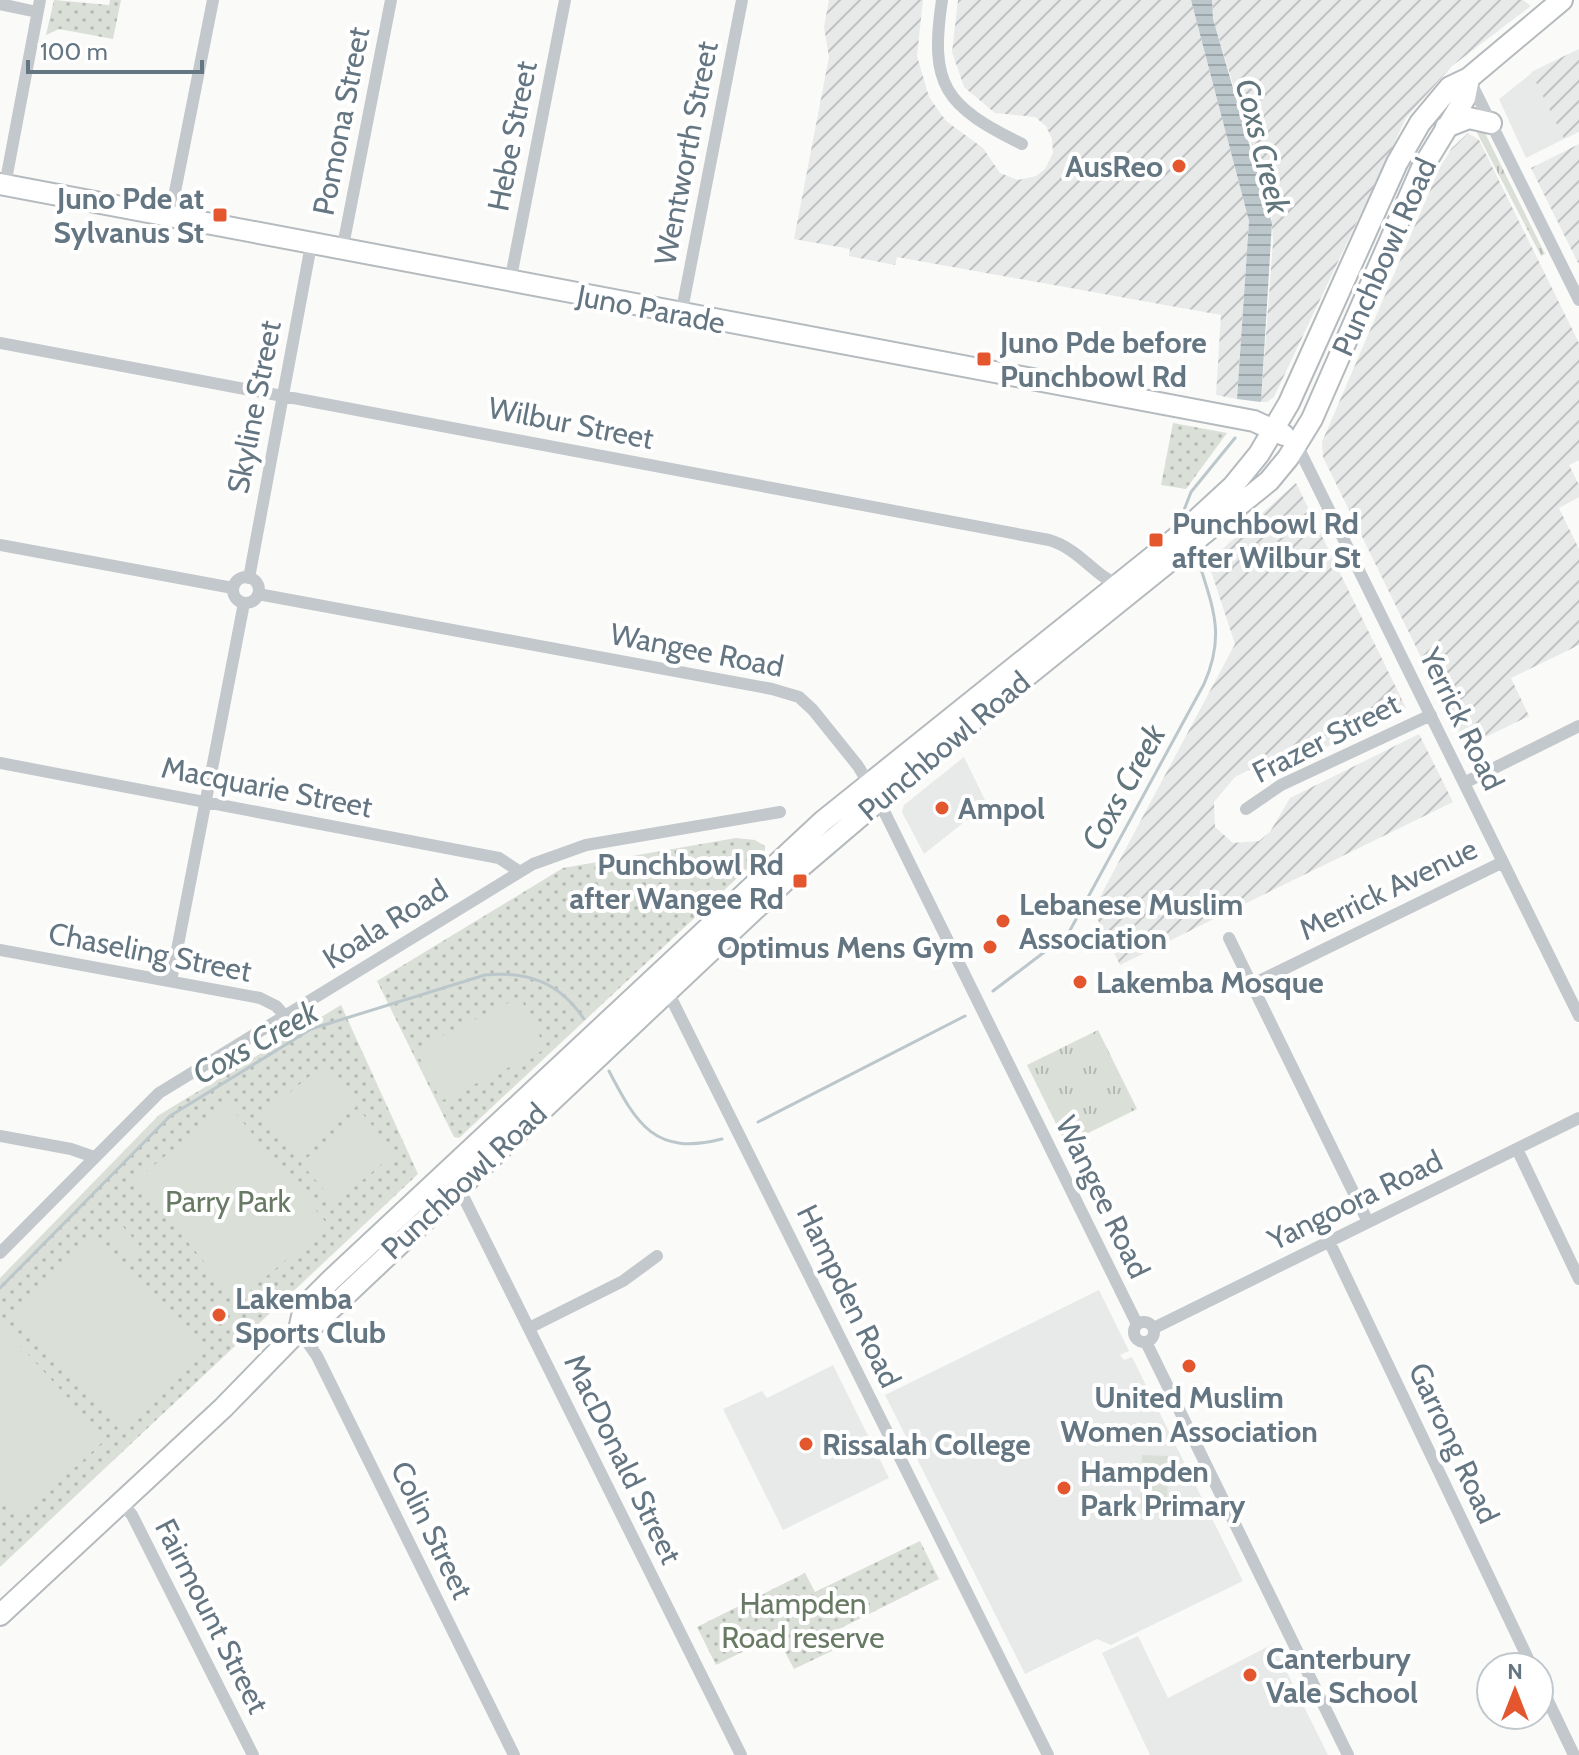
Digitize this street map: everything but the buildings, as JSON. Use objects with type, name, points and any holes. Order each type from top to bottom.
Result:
[{"type":"main road","name":"Punchbowl Road","points":[[0,1615],[299,1330],[317,1322],[790,876],[874,792],[1216,503],[1255,460],[1275,428],[1404,148],[1450,87],[1469,78],[1559,2]]},
{"type":"main road","name":"Punchbowl Road","points":[[299,1330],[304,1307],[332,1279],[757,880],[1038,667],[1257,491],[1297,445],[1324,394],[1421,170],[1465,98],[1469,78]]},
{"type":"main road","points":[[1444,128],[1469,118],[1491,123]]},
{"type":"main road","name":"Juno Parade","points":[[2,185],[1254,421],[1275,428],[1297,445]]},
{"type":"street","points":[[170,217],[213,0]]},
{"type":"street","name":"Pomona Street","points":[[342,251],[391,0]]},
{"type":"street","name":"Hebe Street","points":[[510,282],[565,0]]},
{"type":"street","name":"Wentworth Street","points":[[681,315],[742,0]]},
{"type":"street","points":[[942,0],[936,51],[943,80],[965,110],[1022,144]]},
{"type":"street","points":[[0,4],[39,6],[2,185]]},
{"type":"street","points":[[1469,78],[1575,282],[1579,300]]},
{"type":"street","name":"Skyline Street","points":[[249,578],[311,245]]},
{"type":"street","name":"Wilbur Street","points":[[0,343],[1049,540],[1069,546],[1106,580],[1119,583]]},
{"type":"street","name":"Yerrick Road","points":[[1297,445],[1579,1016]]},
{"type":"street","points":[[0,545],[233,588]]},
{"type":"street","points":[[249,578],[258,586],[258,594],[251,602],[244,603],[235,596],[233,588],[240,579],[249,578]]},
{"type":"street","name":"Wangee Road","points":[[258,594],[799,697],[813,710],[874,792],[1137,1324]]},
{"type":"street","points":[[171,981],[244,603]]},
{"type":"street","name":"Frazer Street","points":[[1246,809],[1281,785],[1431,715]]},
{"type":"street","points":[[1464,783],[1579,726]]},
{"type":"street","name":"Macquarie Street","points":[[0,763],[499,858],[520,872]]},
{"type":"street","name":"Koala Road","points":[[0,1253],[159,1093],[520,872],[557,853],[586,845],[780,812]]},
{"type":"street","name":"Merrick Avenue","points":[[1253,984],[1503,862]]},
{"type":"street","points":[[1229,938],[1368,1222]]},
{"type":"street","name":"Chaseling Street","points":[[0,950],[260,998],[276,1006],[285,1016]]},
{"type":"street","name":"Hampden Road","points":[[667,990],[1048,1755]]},
{"type":"street","name":"Yangoora Road","points":[[1154,1328],[1579,1118]]},
{"type":"street","points":[[0,1136],[71,1149],[94,1157]]},
{"type":"street","points":[[1517,1149],[1579,1279]]},
{"type":"street","name":"MacDonald Street","points":[[458,1186],[531,1327],[741,1755]]},
{"type":"street","name":"Garrong Road","points":[[1329,1241],[1524,1651]]},
{"type":"street","points":[[531,1327],[623,1281],[657,1256]]},
{"type":"street","points":[[1146,1342],[1153,1337],[1154,1328],[1147,1322],[1137,1324],[1135,1336],[1146,1342],[1348,1755]]},
{"type":"street","name":"Colin Street","points":[[299,1330],[317,1356],[514,1755]]},
{"type":"street","name":"Fairmount Street","points":[[121,1502],[132,1515],[253,1755]]},
{"type":"street","points":[[1555,1715],[1574,1755]]},
{"type":"shaded area","points":[[829,0],[923,0],[917,56],[929,97],[946,121],[983,148],[1000,173],[1018,180],[1036,176],[1045,169],[1053,153],[1052,139],[1046,126],[1035,117],[995,113],[964,87],[952,52],[958,0],[1191,0],[1249,221],[1237,399],[1216,395],[1221,315],[897,257],[895,265],[849,256],[850,249],[794,239],[829,57],[824,27]]},
{"type":"shaded area","points":[[1191,0],[1212,0],[1213,19],[1272,223],[1261,402],[1237,399],[1249,221]]},
{"type":"shaded area","points":[[1212,0],[1523,0],[1531,6],[1452,66],[1406,118],[1274,397],[1267,402],[1261,402],[1273,242],[1271,209],[1213,19]]},
{"type":"shaded area","points":[[1579,49],[1579,132],[1564,139],[1531,72]]},
{"type":"shaded area","points":[[1532,73],[1564,139],[1526,158],[1499,99]]},
{"type":"shaded area","points":[[1468,133],[1479,140],[1579,343],[1579,460],[1569,465],[1579,485],[1579,497],[1559,508],[1579,549],[1579,645],[1511,678],[1529,716],[1465,747],[1323,457],[1322,442],[1440,167],[1452,148]]},
{"type":"shaded area","points":[[1579,144],[1579,262],[1578,263],[1531,168]]},
{"type":"shaded area","points":[[1296,483],[1406,708],[1316,752],[1253,768],[1235,777],[1214,802],[1215,827],[1233,843],[1259,841],[1270,832],[1290,798],[1419,734],[1453,802],[1120,965],[1093,910],[1235,644],[1208,562]]},
{"type":"shaded area","name":"Ampol","points":[[964,757],[987,804],[924,854],[902,812],[904,805]]},
{"type":"shaded area","name":"Hampden Park Primary","points":[[1099,1290],[1129,1351],[1120,1355],[1124,1360],[1132,1357],[1243,1581],[1111,1645],[1097,1639],[1025,1674],[885,1395]]},
{"type":"shaded area","name":"Rissalah College","points":[[833,1365],[889,1478],[783,1530],[723,1409],[762,1391],[767,1398]]},
{"type":"shaded area","name":"Canterbury Vale School","points":[[1138,1636],[1168,1698],[1273,1644],[1328,1755],[1150,1755],[1102,1653]]},
{"type":"green space","points":[[54,0],[109,5],[110,0],[121,0],[113,39],[59,29],[46,35]]},
{"type":"green space","points":[[1473,125],[1483,129],[1545,254],[1541,256]]},
{"type":"green space","points":[[1173,423],[1227,433],[1186,489],[1161,485]]},
{"type":"green space","points":[[736,838],[755,840],[765,846],[765,852],[459,1138],[454,1137],[377,981],[563,868]]},
{"type":"green space","points":[[520,997],[546,1049],[441,1101],[415,1049]]},
{"type":"green space","name":"Parry Park","points":[[341,1005],[418,1174],[0,1567],[0,1278],[159,1115]]},
{"type":"green space","points":[[1098,1030],[1137,1109],[1066,1144],[1027,1065]]},
{"type":"green space","points":[[322,1066],[356,1107],[295,1157],[261,1116]]},
{"type":"green space","points":[[228,1104],[328,1225],[237,1301],[136,1180]]},
{"type":"green space","points":[[362,1113],[395,1153],[335,1203],[301,1163]]},
{"type":"green space","points":[[118,1221],[145,1252],[136,1261],[108,1230]]},
{"type":"green space","points":[[93,1235],[201,1350],[118,1428],[10,1313]]},
{"type":"green space","points":[[0,1324],[106,1439],[21,1517],[0,1495]]},
{"type":"green space","points":[[1142,1455],[1168,1456],[1167,1510],[1141,1509]]},
{"type":"green space","name":"Hampden Road reserve","points":[[920,1541],[939,1579],[833,1632],[840,1647],[794,1669],[776,1635],[716,1665],[697,1627],[805,1573],[815,1592]]},
{"type":"waterway","name":"Coxs Creek","points":[[1184,510],[1191,492],[1235,438]]},
{"type":"waterway","name":"Coxs Creek","points":[[993,991],[1068,934],[1204,684],[1216,639],[1213,613],[1201,569]]},
{"type":"waterway","name":"Coxs Creek","points":[[0,1288],[170,1116],[311,1029],[485,975],[501,974],[529,977],[553,988],[584,1019]]},
{"type":"waterway","name":"Coxs Creek","points":[[758,1122],[965,1016]]},
{"type":"waterway","name":"Coxs Creek","points":[[609,1071],[629,1107],[651,1132],[680,1143],[722,1139]]},
{"type":"place","name":"AusReo","points":[[1179,166]]},
{"type":"place","name":"Juno Pde at Sylvanus St","points":[[220,215]]},
{"type":"place","name":"Juno Pde before Punchbowl Rd","points":[[984,359]]},
{"type":"place","name":"Punchbowl Rd after Wilbur St","points":[[1156,540]]},
{"type":"place","name":"Ampol","points":[[942,808]]},
{"type":"place","name":"Punchbowl Rd after Wangee Rd","points":[[800,881]]},
{"type":"place","name":"Lebanese Muslim Association","points":[[1003,921]]},
{"type":"place","name":"Optimus Mens Gym","points":[[990,947]]},
{"type":"place","name":"Lakemba Mosque","points":[[1080,982]]},
{"type":"place","name":"Lakemba Sports Club","points":[[219,1315]]},
{"type":"place","name":"United Muslim Women Association","points":[[1189,1366]]},
{"type":"place","name":"Rissalah College","points":[[806,1444]]},
{"type":"place","name":"Hampden Park Primary","points":[[1064,1488]]},
{"type":"place","name":"Canterbury Vale School","points":[[1250,1675]]}]
